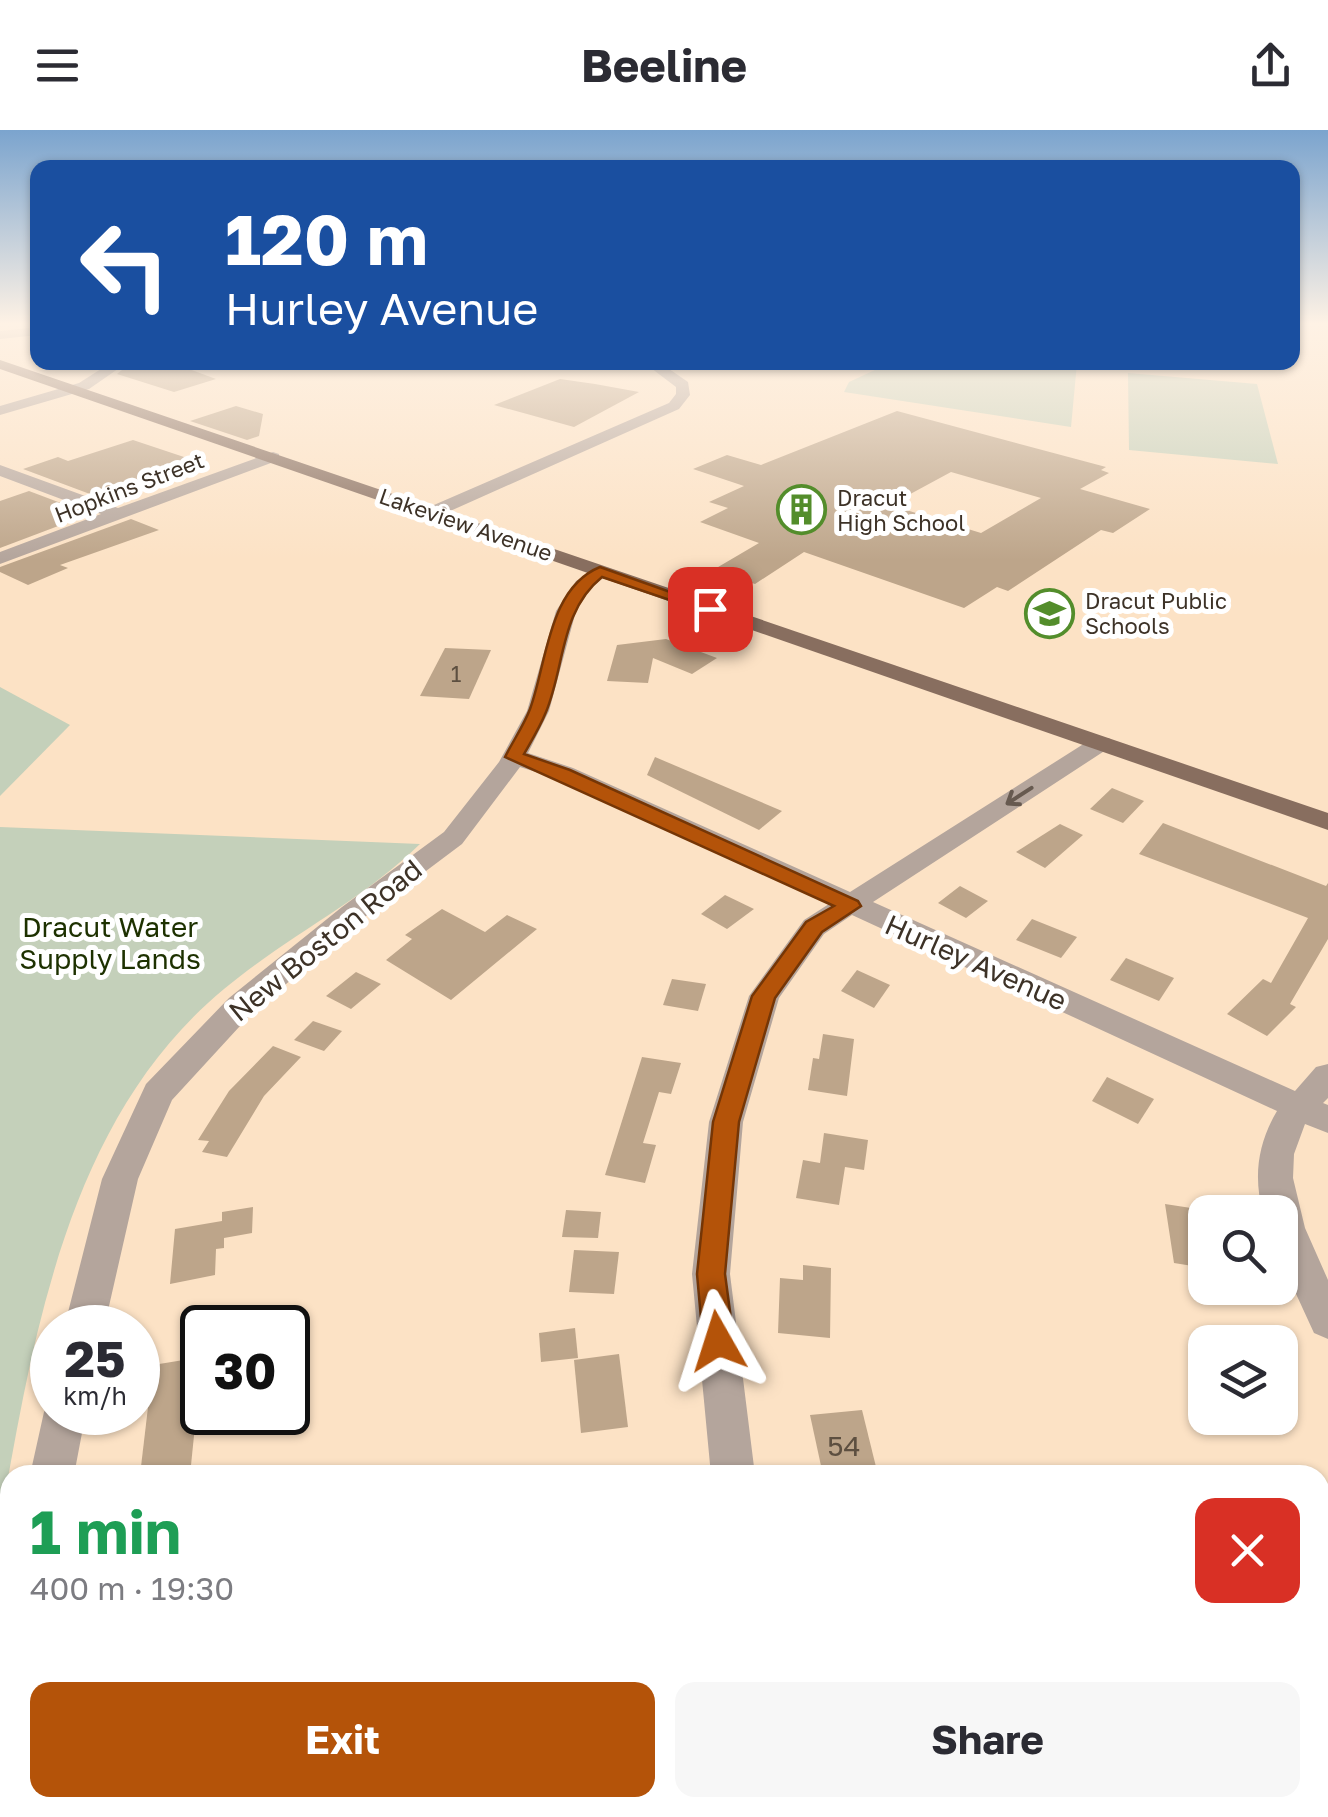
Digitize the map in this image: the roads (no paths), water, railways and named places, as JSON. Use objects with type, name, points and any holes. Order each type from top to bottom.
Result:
[{"type":"main road","name":"Lakeview Avenue","points":[[114,403],[1328,822]]},
{"type":"street","points":[[0,411],[28,403]]},
{"type":"street","points":[[433,512],[677,403]]},
{"type":"street","name":"Hopkins Street","points":[[0,558],[273,457]]},
{"type":"street","points":[[0,470],[119,515]]},
{"type":"street","name":"New Boston Road","points":[[90,1305],[120,1179],[158,1093],[240,1006],[352,913],[453,838],[514,757],[538,710],[566,611],[584,585],[600,572]]},
{"type":"street","points":[[733,1465],[711,1274],[726,1122],[764,996],[814,927],[1101,743]]},
{"type":"street","name":"Hurley Avenue","points":[[514,757],[564,774],[1314,1114]]},
{"type":"street","points":[[1328,1076],[1314,1114],[1285,1127],[1278,1145],[1277,1187],[1289,1234],[1328,1321]]},
{"type":"street","points":[[54,1465],[60,1435]]},
{"type":"place","name":"Dracut High School","points":[[802,510]]},
{"type":"place","name":"Dracut Public Schools","points":[[1050,613]]},
{"type":"park label","name":"Dracut Water Supply Lands","points":[[110,942]]}]
